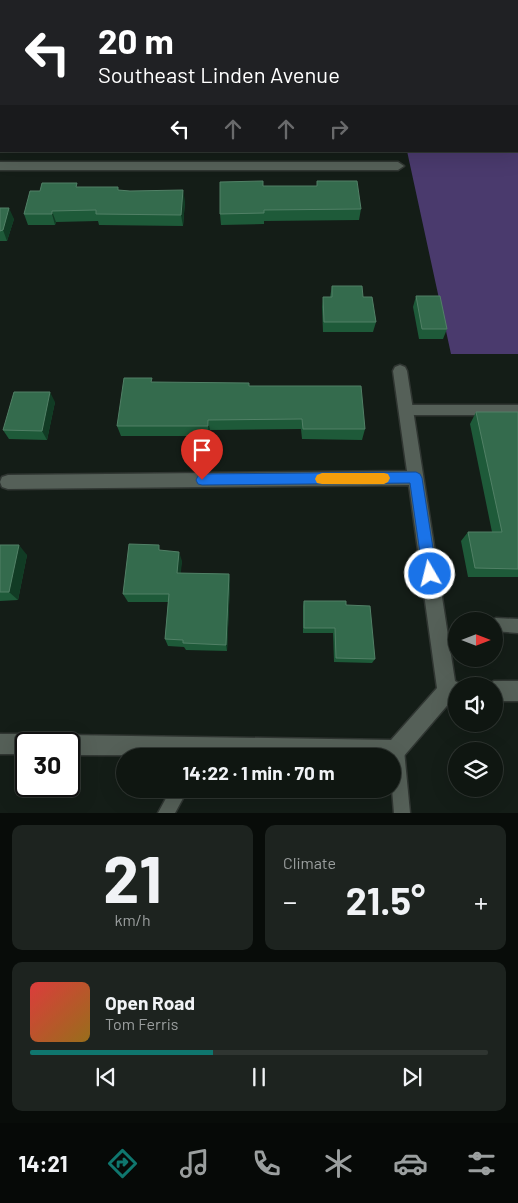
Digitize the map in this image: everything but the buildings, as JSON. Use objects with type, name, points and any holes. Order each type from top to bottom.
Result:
[{"type":"street","points":[[70,166],[74,152]]},
{"type":"street","points":[[0,166],[398,166]]},
{"type":"street","points":[[400,371],[450,677]]},
{"type":"street","points":[[8,482],[416,478]]},
{"type":"street","points":[[503,691],[518,691]]},
{"type":"street","points":[[398,748],[448,695]]},
{"type":"street","points":[[0,744],[15,744]]},
{"type":"street","points":[[80,746],[125,748]]},
{"type":"lane","points":[[406,410],[518,410]]},
{"type":"lane","points":[[503,625],[518,626]]},
{"type":"lane","points":[[166,813],[175,798]]},
{"type":"lane","points":[[401,798],[402,813]]},
{"type":"shaded area","points":[[407,152],[518,152],[518,354],[451,354]]},
{"type":"slow traffic","points":[[322,479],[384,478]]},
{"type":"route","points":[[202,480],[416,478],[430,574]]}]
